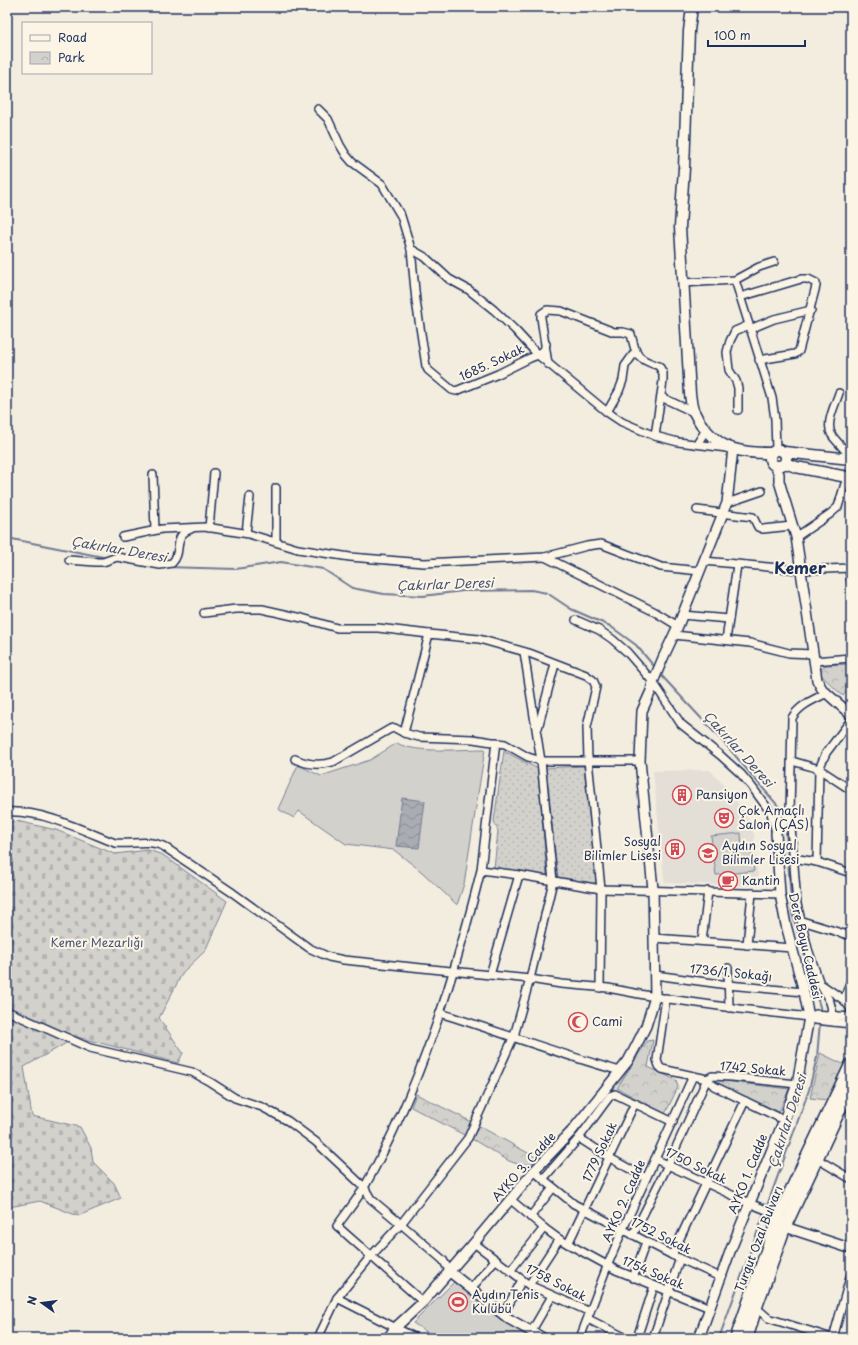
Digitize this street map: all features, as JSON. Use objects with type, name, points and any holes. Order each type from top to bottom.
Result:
[{"type":"main road","points":[[692,7],[689,31],[684,168],[680,228],[690,394],[693,412],[706,430],[721,443],[733,449],[754,453],[796,467],[849,477]]},
{"type":"main road","points":[[778,460],[851,459]]},
{"type":"main road","name":"Turgut Ozal Bulvarı","points":[[736,1338],[750,1312],[851,1064]]},
{"type":"main road","name":"Turgut Ozal Bulvarı","points":[[747,1338],[750,1312],[775,1214],[813,1156],[851,1086]]},
{"type":"street","points":[[318,109],[328,119],[346,155],[352,162],[382,184],[388,193],[401,216],[411,249],[425,257],[449,279],[469,290],[494,310],[548,364],[607,412],[622,422],[656,436],[733,449]]},
{"type":"street","name":"1685. Sokak","points":[[411,249],[416,301],[426,366],[452,390],[456,391],[498,374],[538,355]]},
{"type":"street","points":[[683,283],[735,280],[759,267],[774,262]]},
{"type":"street","points":[[740,297],[801,279],[808,279],[816,283],[811,310],[800,351],[795,354],[759,360]]},
{"type":"street","points":[[735,280],[772,398],[778,460],[792,526],[796,537],[817,680],[822,689],[851,715]]},
{"type":"street","points":[[548,364],[546,344],[541,322],[541,314],[547,310],[561,311],[614,332],[631,334],[636,352],[647,362],[659,366],[663,373],[656,436]]},
{"type":"street","points":[[738,410],[738,388],[736,381],[729,370],[727,352],[735,331],[811,310]]},
{"type":"street","points":[[538,355],[544,350],[546,344]]},
{"type":"street","points":[[607,412],[623,380],[625,366],[636,352]]},
{"type":"street","points":[[840,393],[830,420],[829,427],[834,438],[843,446],[851,459]]},
{"type":"street","points":[[661,397],[693,412]]},
{"type":"street","points":[[697,444],[706,430]]},
{"type":"street","name":"AYKO 3. Cadde","points":[[388,1338],[450,1272],[534,1171],[571,1132],[620,1071],[643,1033],[654,997],[655,975],[653,890],[640,761],[642,711],[652,691],[653,682],[678,626],[727,503],[733,449]]},
{"type":"street","points":[[209,528],[214,473]]},
{"type":"street","points":[[153,475],[155,530]]},
{"type":"street","points":[[796,537],[838,508],[849,477]]},
{"type":"street","points":[[276,488],[276,542]]},
{"type":"street","points":[[727,503],[762,491]]},
{"type":"street","points":[[246,533],[250,497]]},
{"type":"street","points":[[697,510],[723,512],[753,517],[758,527],[763,529],[792,526]]},
{"type":"street","points":[[69,560],[103,562],[117,557],[160,565],[172,563],[176,557],[180,537],[184,532],[195,528]]},
{"type":"street","points":[[123,537],[162,529],[209,528],[246,533],[298,549],[350,557],[424,563],[545,558],[587,546],[601,544],[661,567],[700,571]]},
{"type":"street","points":[[545,558],[655,612],[678,626]]},
{"type":"street","points":[[704,561],[801,570],[850,569],[851,582]]},
{"type":"street","points":[[726,640],[737,565]]},
{"type":"street","points":[[204,613],[224,612],[236,609],[262,609],[337,628],[378,628],[479,639],[524,652],[586,675],[593,680],[596,687],[587,727],[588,760],[601,889],[600,988]]},
{"type":"street","points":[[682,615],[729,619]]},
{"type":"street","points":[[576,620],[599,630],[627,652],[653,682],[681,724],[720,755],[741,774],[752,787],[771,813],[776,833]]},
{"type":"street","points":[[404,733],[429,634]]},
{"type":"street","points":[[674,635],[750,643],[814,658],[851,658]]},
{"type":"street","points":[[318,1338],[337,1298],[371,1256],[402,1224],[468,1138],[514,1036],[530,979],[553,881],[541,761],[524,652]]},
{"type":"street","points":[[537,732],[555,664]]},
{"type":"street","points":[[827,693],[800,708],[795,712],[792,718],[790,814],[797,904],[808,949],[820,984],[830,1002],[835,1019]]},
{"type":"street","points":[[817,862],[819,769],[826,753],[851,720]]},
{"type":"street","points":[[295,759],[305,764],[315,765],[333,762],[390,729],[395,728],[404,733],[419,737],[473,738],[505,744],[528,757],[541,761],[640,761]]},
{"type":"street","points":[[423,1302],[337,1226],[364,1187],[399,1117],[418,1074],[454,971],[481,870],[496,742]]},
{"type":"street","points":[[792,761],[819,769],[851,790]]},
{"type":"street","points":[[7,812],[38,815],[115,843],[124,844],[147,842],[156,843],[163,846],[309,948],[329,957],[344,960],[530,979],[729,1008],[835,1019],[851,1024]]},
{"type":"street","points":[[776,833],[790,814]]},
{"type":"street","name":"Dere Boyu Caddesi","points":[[776,833],[780,894],[786,926],[804,992],[813,1017]]},
{"type":"street","points":[[793,858],[817,862],[851,873]]},
{"type":"street","points":[[481,870],[601,889],[780,894]]},
{"type":"street","points":[[490,975],[519,875]]},
{"type":"street","points":[[702,942],[708,891]]},
{"type":"street","points":[[747,945],[752,893]]},
{"type":"street","points":[[802,921],[851,936]]},
{"type":"street","points":[[654,938],[793,948]]},
{"type":"street","points":[[728,968],[729,1008]]},
{"type":"street","name":"1736/1. Sokağı","points":[[655,975],[728,985],[804,992]]},
{"type":"street","points":[[844,1000],[851,980]]},
{"type":"street","points":[[820,984],[844,1000],[851,1009]]},
{"type":"street","name":"1742 Sokak","points":[[666,998],[657,1060],[659,1066],[662,1068],[707,1080],[712,1076],[797,1084]]},
{"type":"street","points":[[7,1011],[90,1048],[192,1072],[235,1098],[262,1107],[288,1121],[316,1142],[364,1187],[371,1199],[443,1260],[450,1272],[503,1315],[543,1338]]},
{"type":"street","points":[[440,1013],[514,1036],[584,1061],[620,1071]]},
{"type":"street","name":"AYKO 1. Cadde","points":[[699,1338],[720,1277],[784,1120],[797,1084],[813,1017]]},
{"type":"street","points":[[835,1019],[851,1017]]},
{"type":"street","name":"AYKO 2. Cadde","points":[[580,1338],[623,1229],[693,1076]]},
{"type":"street","points":[[707,1080],[714,1086],[784,1120]]},
{"type":"street","name":"AYKO 2. Cadde","points":[[633,1235],[668,1165],[707,1080]]},
{"type":"street","name":"AYKO 3. Cadde","points":[[543,1180],[579,1138],[610,1096],[615,1094],[635,1103]]},
{"type":"street","points":[[672,1254],[745,1101]]},
{"type":"street","points":[[635,1103],[673,1122]]},
{"type":"street","name":"1779 Sokak","points":[[568,1244],[635,1103]]},
{"type":"street","points":[[579,1138],[610,1158],[646,1178]]},
{"type":"street","points":[[813,1156],[851,1179]]},
{"type":"street","name":"1750 Sokak","points":[[655,1158],[775,1214]]},
{"type":"street","name":"1752 Sokak","points":[[534,1171],[543,1180],[574,1204],[646,1242],[720,1277]]},
{"type":"street","points":[[530,1217],[553,1188]]},
{"type":"street","name":"1754 Sokak","points":[[510,1199],[544,1228],[568,1244],[633,1278],[710,1308]]},
{"type":"street","points":[[785,1226],[849,1249]]},
{"type":"street","points":[[510,1271],[544,1228]]},
{"type":"street","points":[[529,1285],[559,1239]]},
{"type":"street","points":[[633,1278],[646,1242]]},
{"type":"street","name":"1758 Sokak","points":[[474,1243],[529,1285],[589,1316],[626,1338]]},
{"type":"street","points":[[653,1338],[680,1258]]},
{"type":"street","points":[[470,1289],[495,1260]]},
{"type":"street","points":[[750,1312],[832,1338],[851,1274]]},
{"type":"street","points":[[503,1315],[522,1280]]},
{"type":"street","points":[[637,1338],[654,1286]]},
{"type":"street","points":[[531,1332],[552,1296]]},
{"type":"street","points":[[337,1298],[416,1338]]},
{"type":"street","points":[[750,1312],[757,1319],[768,1318]]},
{"type":"shaded area","name":"Aydın Sosyal Bilimler Lisesi","points":[[710,770],[734,797],[753,827],[759,886],[665,882],[653,771]]},
{"type":"green space","points":[[851,664],[851,685],[843,696],[820,674],[821,669],[826,665]]},
{"type":"green space","points":[[397,743],[416,749],[427,750],[485,749],[464,884],[457,905],[422,872],[394,850],[346,844],[299,811],[294,818],[278,809],[298,765],[321,776],[370,760]]},
{"type":"green space","points":[[504,751],[538,769],[547,877],[494,868],[498,831],[494,821]]},
{"type":"green space","points":[[584,766],[597,885],[558,878],[546,768]]},
{"type":"green space","name":"Kemer Mezarlığı","points":[[17,821],[56,830],[115,854],[148,850],[163,855],[227,901],[205,951],[183,972],[159,1018],[183,1053],[178,1063],[77,1037],[24,1067],[32,1116],[80,1127],[91,1148],[93,1162],[114,1183],[121,1198],[78,1216],[40,1201],[9,1207],[7,1206],[7,823]]},
{"type":"green space","points":[[741,833],[742,851],[751,850],[754,871],[716,875],[711,836]]},
{"type":"green space","points":[[653,1040],[648,1067],[676,1080],[678,1087],[665,1114],[617,1088],[647,1041]]},
{"type":"green space","points":[[820,1053],[845,1065],[828,1100],[810,1098]]},
{"type":"green space","points":[[716,1080],[789,1089],[779,1112],[715,1082]]},
{"type":"green space","points":[[416,1094],[472,1122],[466,1136],[411,1107]]},
{"type":"green space","points":[[479,1126],[537,1158],[531,1164],[520,1165],[509,1161],[472,1139]]},
{"type":"green space","name":"Aydın Tenis Kulübü","points":[[455,1281],[539,1338],[436,1338],[413,1323]]},
{"type":"water","points":[[402,798],[425,801],[419,848],[396,846]]},
{"type":"waterway","name":"Çakırlar Deresi","points":[[7,538],[108,558]]},
{"type":"waterway","name":"Çakırlar Deresi","points":[[165,567],[236,569],[281,562],[323,569],[352,588],[384,594],[423,596],[463,591],[531,590],[547,593],[571,609],[610,626],[636,645],[653,665]]},
{"type":"waterway","name":"Çakırlar Deresi","points":[[660,674],[727,746],[784,813],[782,819]]},
{"type":"waterway","name":"Çakırlar Deresi","points":[[786,833],[792,913],[820,1007],[820,1014]]},
{"type":"waterway","name":"Çakırlar Deresi","points":[[719,1338],[809,1090],[817,1057],[820,1022]]},
{"type":"place","name":"Pansiyon","points":[[682,795]]},
{"type":"place","name":"Çok Amaçlı Salon (ÇAS)","points":[[724,818]]},
{"type":"place","name":"Sosyal Bilimler Lisesi","points":[[675,849]]},
{"type":"place","name":"Aydın Sosyal Bilimler Lisesi","points":[[708,853]]},
{"type":"place","name":"Kantin","points":[[728,881]]},
{"type":"place","name":"Cami","points":[[578,1022]]},
{"type":"place","name":"Aydın Tenis Kulübü","points":[[458,1302]]},
{"type":"district","name":"Kemer","points":[[800,568]]}]
